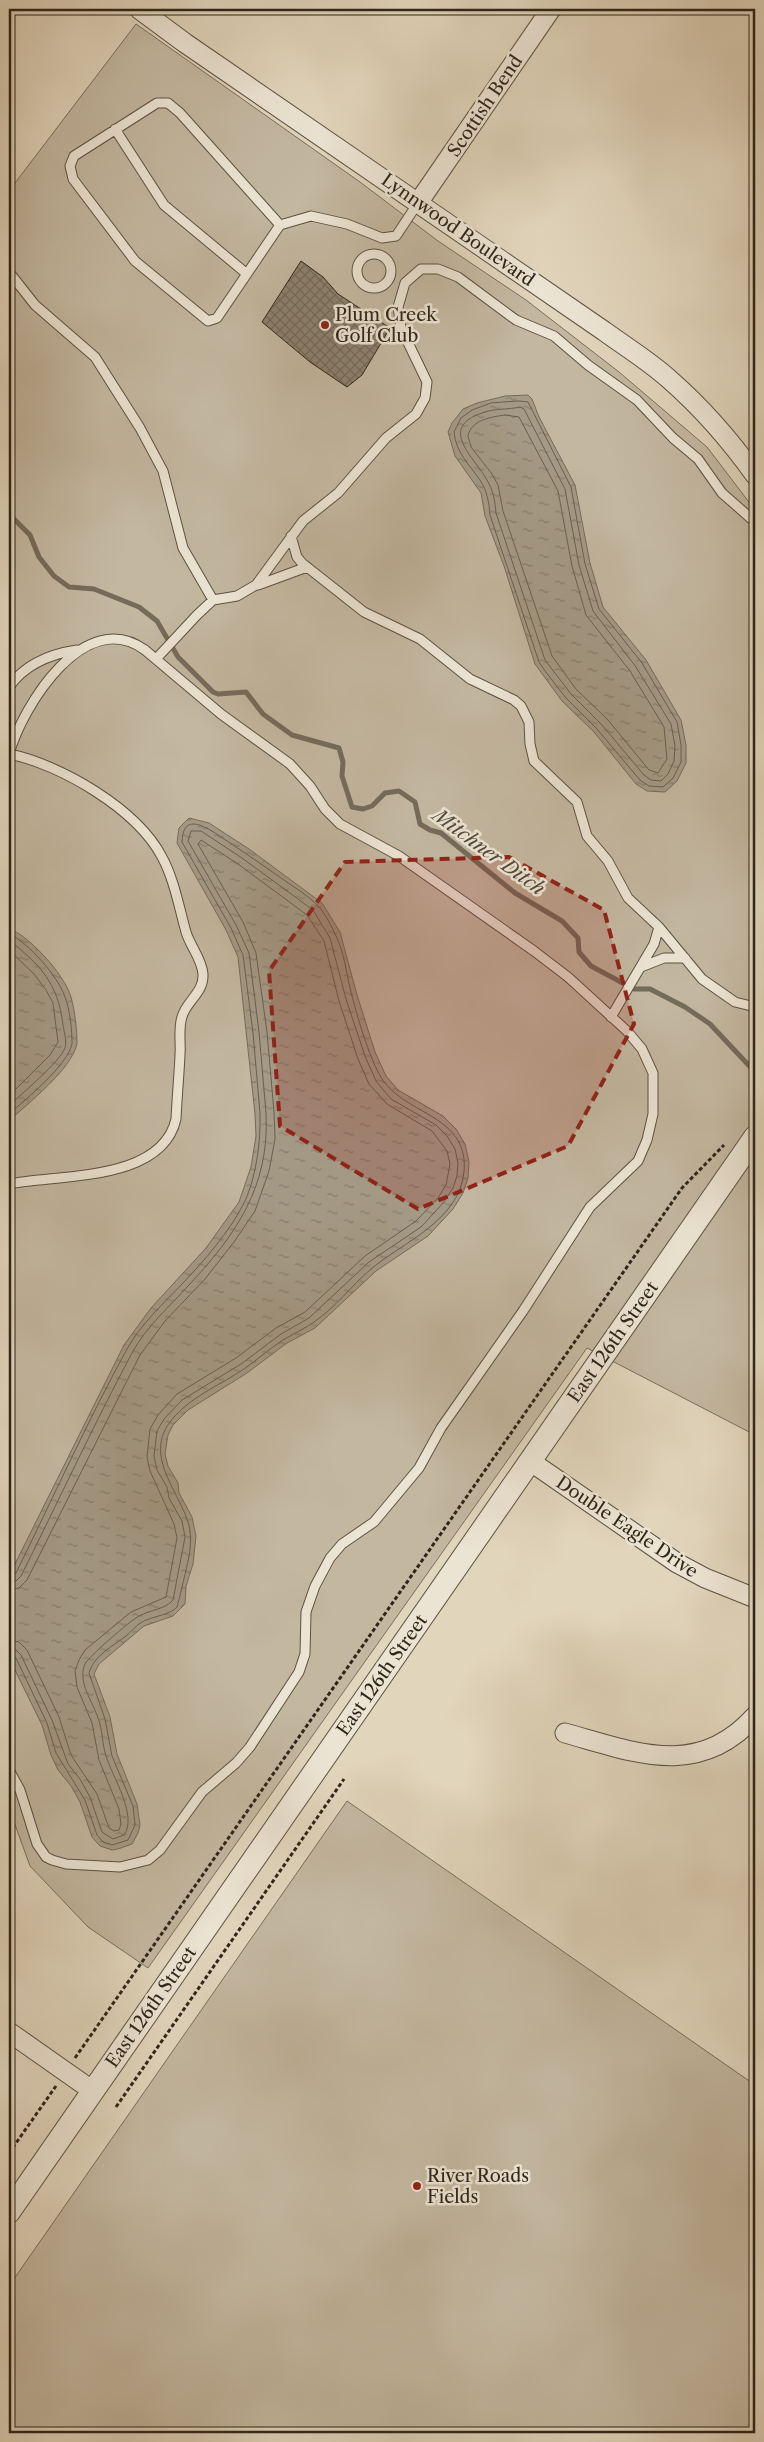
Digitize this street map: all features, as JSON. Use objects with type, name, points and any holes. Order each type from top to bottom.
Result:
[{"type":"street","name":"Lynnwood Boulevard","points":[[139,9],[604,331],[667,377],[694,402],[737,451],[755,475]]},
{"type":"street","name":"Scottish Bend","points":[[418,203],[551,9]]},
{"type":"street","name":"East 126th Street","points":[[9,2212],[530,1461],[745,1141]]},
{"type":"street","name":"Double Eagle Drive","points":[[530,1461],[677,1563],[713,1582],[755,1598]]},
{"type":"street","points":[[565,1733],[645,1755],[672,1758],[693,1754],[713,1747],[735,1734],[755,1716]]},
{"type":"street","points":[[9,2032],[93,2091]]},
{"type":"lane","points":[[280,225],[180,112],[168,103],[157,103],[74,156],[70,166],[73,179],[135,261],[208,321],[217,318],[280,225],[311,216],[347,224],[386,238],[396,236],[418,203]]},
{"type":"lane","points":[[115,130],[164,205],[247,274]]},
{"type":"lane","points":[[379,254],[386,238]]},
{"type":"lane","points":[[256,586],[290,536],[303,522],[338,493],[386,438],[416,414],[425,398],[428,390],[425,375],[401,328],[398,307],[405,284],[420,270],[429,269],[448,272],[458,277],[516,320],[554,336],[588,366],[628,392],[652,414],[672,438],[698,459],[722,493],[755,522]]},
{"type":"lane","points":[[9,272],[35,305],[95,357],[122,399],[159,460],[183,548],[213,600]]},
{"type":"lane","points":[[290,536],[297,557],[364,612],[420,639],[470,679],[514,700],[521,706],[529,722],[530,744],[534,761],[577,802],[588,836],[608,861],[628,898],[659,927],[702,979],[724,996],[744,1006],[755,1007]]},
{"type":"lane","points":[[156,659],[213,600],[237,596],[256,586],[307,567]]},
{"type":"lane","points":[[9,687],[18,674],[36,662],[52,656],[82,649],[100,641],[124,638],[138,645],[221,714],[290,764],[310,786],[334,818],[350,830],[399,856],[568,977],[636,1041],[647,1057],[653,1073],[653,1114],[642,1153],[633,1166],[599,1197],[584,1216],[523,1311],[441,1428],[419,1468],[374,1522],[342,1544],[330,1558],[315,1586],[306,1612],[303,1663],[269,1720],[250,1747],[236,1763],[202,1792],[160,1850],[148,1860],[120,1867],[66,1864],[46,1857],[37,1844],[20,1790],[9,1770]]},
{"type":"lane","points":[[9,1184],[104,1171],[139,1161],[162,1147],[171,1134],[176,1119],[182,1017],[200,989],[203,975],[199,959],[187,934],[169,872],[158,850],[150,840],[115,806],[80,780],[34,761],[9,754],[12,742],[29,709],[54,672],[65,661],[82,649]]},
{"type":"lane","points":[[611,1017],[654,944],[659,927]]},
{"type":"lane","points":[[641,967],[664,958],[685,958]]},
{"type":"path","points":[[9,2153],[682,1188],[722,1146],[745,1141]]},
{"type":"path","points":[[116,2107],[344,1779]]},
{"type":"highlighted area","points":[[509,857],[604,910],[634,1024],[568,1146],[418,1209],[280,1126],[269,971],[345,862]]},
{"type":"shaded area","points":[[136,24],[360,182],[438,241],[526,300],[619,372],[707,447],[755,510],[755,1435],[587,1348],[148,1968],[88,1927],[30,1866],[9,1808],[9,177],[15,183]]},
{"type":"shaded area","name":"River Roads Fields","points":[[347,1801],[755,2085],[755,2433],[9,2433],[9,2286]]},
{"type":"water","points":[[528,395],[532,399],[539,417],[575,485],[590,563],[603,607],[646,660],[681,720],[686,745],[686,763],[677,781],[665,792],[647,791],[636,784],[594,732],[562,701],[535,664],[504,566],[485,516],[481,493],[455,456],[448,432],[452,423],[463,409],[477,403],[505,396]]},
{"type":"water","points":[[189,818],[209,823],[249,849],[322,903],[340,932],[375,1052],[386,1076],[398,1090],[443,1116],[456,1129],[465,1144],[469,1162],[468,1178],[463,1193],[453,1209],[428,1236],[376,1271],[315,1328],[287,1343],[247,1373],[188,1410],[173,1425],[168,1435],[165,1454],[168,1466],[178,1483],[179,1493],[192,1517],[196,1536],[193,1564],[186,1586],[185,1604],[173,1616],[144,1626],[99,1664],[94,1674],[110,1717],[117,1754],[137,1804],[140,1825],[132,1844],[112,1850],[100,1846],[92,1837],[80,1802],[71,1786],[58,1770],[51,1755],[42,1725],[12,1664],[9,1652],[9,1576],[124,1345],[151,1308],[206,1248],[239,1202],[251,1167],[256,1136],[255,1114],[238,957],[226,930],[177,843],[179,828]]},
{"type":"water","points":[[9,928],[27,940],[46,958],[67,988],[76,1020],[77,1044],[67,1064],[58,1075],[9,1121]]},
{"type":"building","name":"Plum Creek Golf Club","points":[[301,261],[323,277],[338,294],[390,328],[362,375],[347,387],[310,362],[262,322]]},
{"type":"waterway","name":"Mitchner Ditch","points":[[9,514],[30,535],[39,557],[54,576],[69,587],[94,589],[139,607],[157,621],[178,657],[213,692],[218,694],[246,692],[263,714],[292,735],[339,748],[343,762],[342,776],[352,807],[363,809],[372,806],[385,793],[399,791],[415,802],[420,824],[430,830],[441,833],[515,893],[562,921],[578,938],[579,952],[591,966],[634,989],[650,989],[685,1007],[710,1024],[755,1072]]},
{"type":"place","name":"Plum Creek Golf Club","points":[[325,325]]},
{"type":"place","name":"River Roads Fields","points":[[417,2186]]}]
